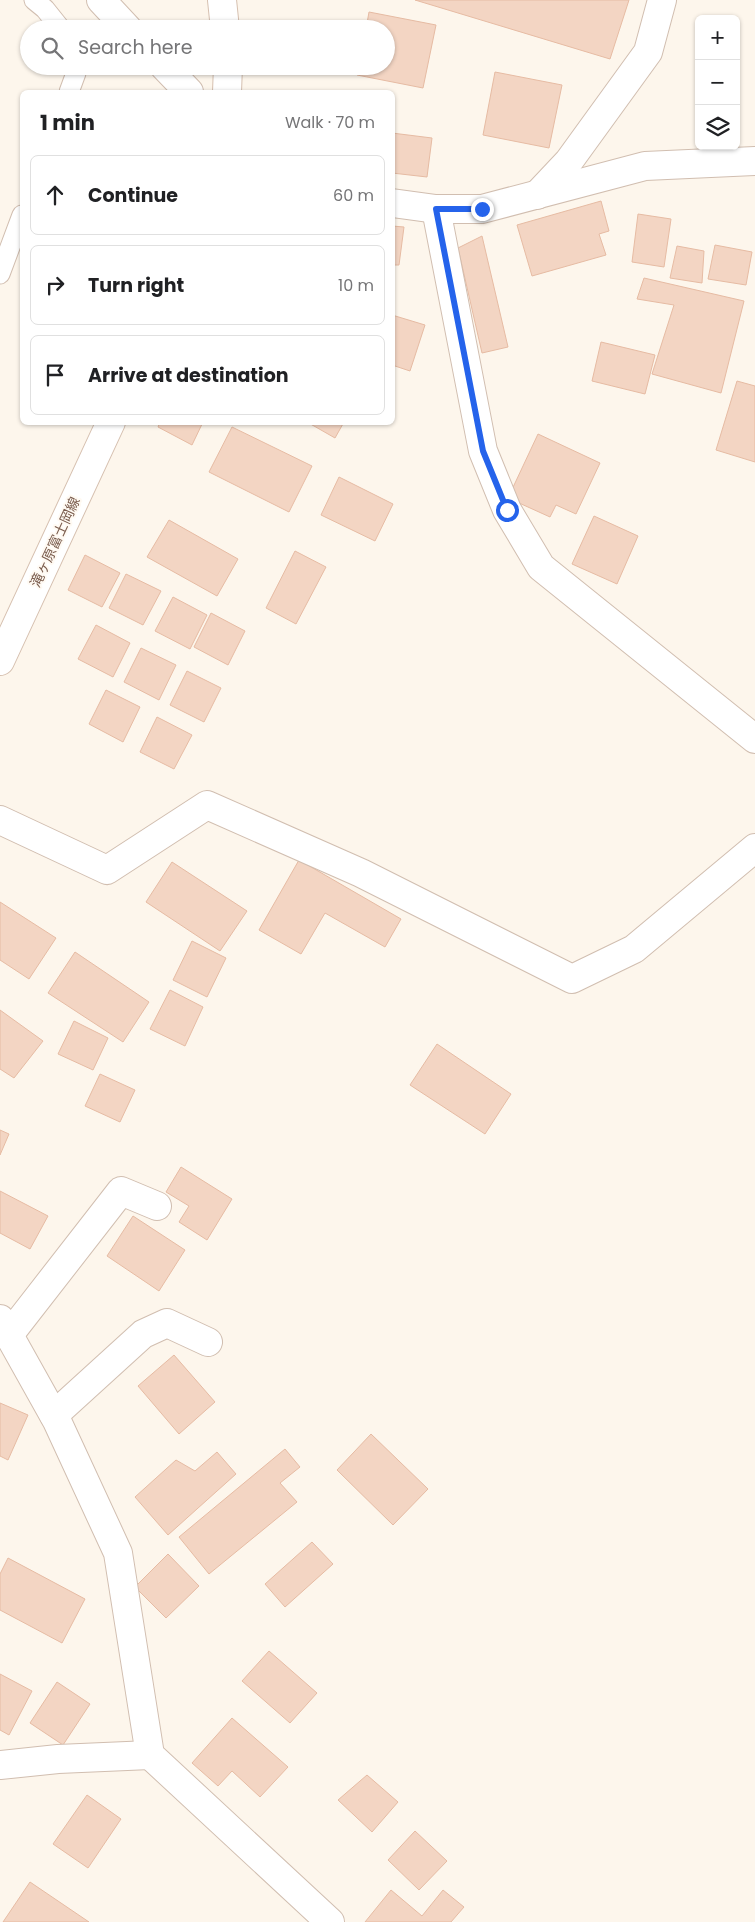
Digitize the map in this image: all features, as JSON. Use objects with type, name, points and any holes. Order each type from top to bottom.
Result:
[{"type":"street","points":[[101,0],[120,20]]},
{"type":"street","points":[[222,0],[224,20]]},
{"type":"street","points":[[537,195],[569,161],[648,52],[662,0]]},
{"type":"street","points":[[172,75],[186,90]]},
{"type":"street","points":[[227,90],[228,75]]},
{"type":"street","points":[[395,203],[436,209],[482,209],[645,166],[755,161]]},
{"type":"street","points":[[436,209],[483,451],[507,510],[541,567],[755,739]]},
{"type":"street","name":"滝ヶ原富士岡線","points":[[0,661],[110,425]]},
{"type":"street","points":[[0,820],[107,870],[207,805],[361,874],[572,979],[634,949],[755,848]]},
{"type":"street","points":[[157,1206],[121,1191],[4,1327],[54,1414],[118,1553],[150,1755],[330,1922]]},
{"type":"street","points":[[54,1414],[143,1334],[167,1324],[208,1342]]},
{"type":"street","points":[[0,1765],[58,1759],[150,1755]]},
{"type":"lane","points":[[34,0],[54,20]]},
{"type":"lane","points":[[69,90],[75,75]]},
{"type":"lane","points":[[0,274],[20,220]]},
{"type":"building","points":[[415,0],[629,0],[610,59]]},
{"type":"building","points":[[369,12],[436,25],[423,88],[357,75],[395,75],[395,20],[368,20]]},
{"type":"building","points":[[495,72],[562,85],[549,148],[483,135]]},
{"type":"building","points":[[395,133],[432,138],[427,177],[395,173]]},
{"type":"building","points":[[601,201],[609,231],[599,234],[606,255],[532,276],[517,225]]},
{"type":"building","points":[[638,214],[671,219],[664,267],[632,262]]},
{"type":"building","points":[[395,226],[404,227],[399,265],[395,265]]},
{"type":"building","points":[[482,236],[508,347],[482,353],[458,248]]},
{"type":"building","points":[[715,245],[752,252],[746,285],[708,279]]},
{"type":"building","points":[[677,246],[704,251],[702,283],[670,278]]},
{"type":"building","points":[[644,278],[744,301],[721,393],[652,374],[674,305],[637,299]]},
{"type":"building","points":[[395,316],[425,325],[410,371],[395,366]]},
{"type":"building","points":[[601,342],[655,355],[645,394],[592,381]]},
{"type":"building","points":[[737,381],[755,386],[755,462],[716,450]]},
{"type":"building","points":[[159,425],[202,425],[192,445],[158,427]]},
{"type":"building","points":[[312,425],[342,425],[335,438]]},
{"type":"building","points":[[232,427],[312,466],[289,512],[209,472]]},
{"type":"building","points":[[538,434],[600,463],[576,514],[556,505],[550,517],[508,498]]},
{"type":"building","points":[[339,477],[393,504],[375,541],[321,515]]},
{"type":"building","points":[[594,516],[638,536],[617,584],[572,564]]},
{"type":"building","points":[[169,520],[238,559],[217,596],[147,557]]},
{"type":"building","points":[[295,551],[326,567],[296,624],[266,608]]},
{"type":"building","points":[[85,555],[120,573],[102,607],[68,590]]},
{"type":"building","points":[[126,574],[161,591],[143,625],[109,608]]},
{"type":"building","points":[[173,597],[207,615],[190,649],[155,631]]},
{"type":"building","points":[[211,613],[245,631],[228,665],[194,647]]},
{"type":"building","points":[[96,625],[130,643],[113,677],[78,659]]},
{"type":"building","points":[[141,648],[176,665],[159,700],[124,682]]},
{"type":"building","points":[[187,671],[221,688],[204,722],[170,705]]},
{"type":"building","points":[[106,690],[140,707],[123,742],[89,724]]},
{"type":"building","points":[[157,717],[192,735],[174,769],[140,752]]},
{"type":"building","points":[[299,860],[401,919],[385,947],[325,913],[301,954],[259,930]]},
{"type":"building","points":[[172,862],[247,911],[220,951],[146,902]]},
{"type":"building","points":[[0,902],[56,938],[29,979],[0,960]]},
{"type":"building","points":[[192,941],[226,958],[207,997],[173,980]]},
{"type":"building","points":[[75,952],[149,1002],[123,1042],[48,993]]},
{"type":"building","points":[[170,990],[203,1007],[185,1046],[150,1029]]},
{"type":"building","points":[[0,1010],[43,1041],[14,1078],[0,1069]]},
{"type":"building","points":[[74,1021],[108,1038],[93,1070],[58,1054]]},
{"type":"building","points":[[437,1044],[511,1094],[485,1134],[410,1085]]},
{"type":"building","points":[[100,1074],[135,1090],[120,1122],[85,1106]]},
{"type":"building","points":[[0,1130],[9,1134],[0,1155]]},
{"type":"building","points":[[181,1167],[232,1199],[207,1240],[179,1222],[189,1206],[166,1192]]},
{"type":"building","points":[[0,1191],[48,1216],[30,1249],[0,1233]]},
{"type":"building","points":[[133,1216],[185,1250],[159,1291],[107,1256]]},
{"type":"building","points":[[174,1355],[215,1402],[179,1434],[138,1386]]},
{"type":"building","points":[[0,1403],[28,1415],[8,1460],[0,1456]]},
{"type":"building","points":[[371,1434],[428,1489],[393,1525],[337,1470]]},
{"type":"building","points":[[285,1449],[300,1467],[280,1483],[297,1502],[209,1574],[179,1537]]},
{"type":"building","points":[[217,1452],[236,1474],[168,1535],[135,1497],[176,1460],[195,1471]]},
{"type":"building","points":[[312,1542],[333,1564],[285,1607],[265,1584]]},
{"type":"building","points":[[168,1554],[199,1586],[166,1618],[135,1587]]},
{"type":"building","points":[[8,1558],[85,1599],[62,1643],[0,1610],[0,1574]]},
{"type":"building","points":[[269,1651],[317,1693],[290,1723],[242,1681]]},
{"type":"building","points":[[0,1674],[32,1691],[9,1735],[0,1730]]},
{"type":"building","points":[[57,1682],[90,1704],[63,1745],[30,1723]]},
{"type":"building","points":[[232,1718],[288,1767],[260,1797],[232,1771],[218,1786],[192,1763]]},
{"type":"building","points":[[367,1775],[398,1802],[372,1832],[338,1800]]},
{"type":"building","points":[[87,1795],[121,1819],[88,1868],[53,1844]]},
{"type":"building","points":[[415,1831],[447,1861],[419,1890],[388,1860]]},
{"type":"building","points":[[30,1882],[89,1922],[3,1922]]},
{"type":"building","points":[[391,1890],[422,1916],[443,1890],[464,1907],[451,1922],[365,1922]]},
{"type":"route","points":[[482,209],[436,209],[483,451],[507,510]]}]
